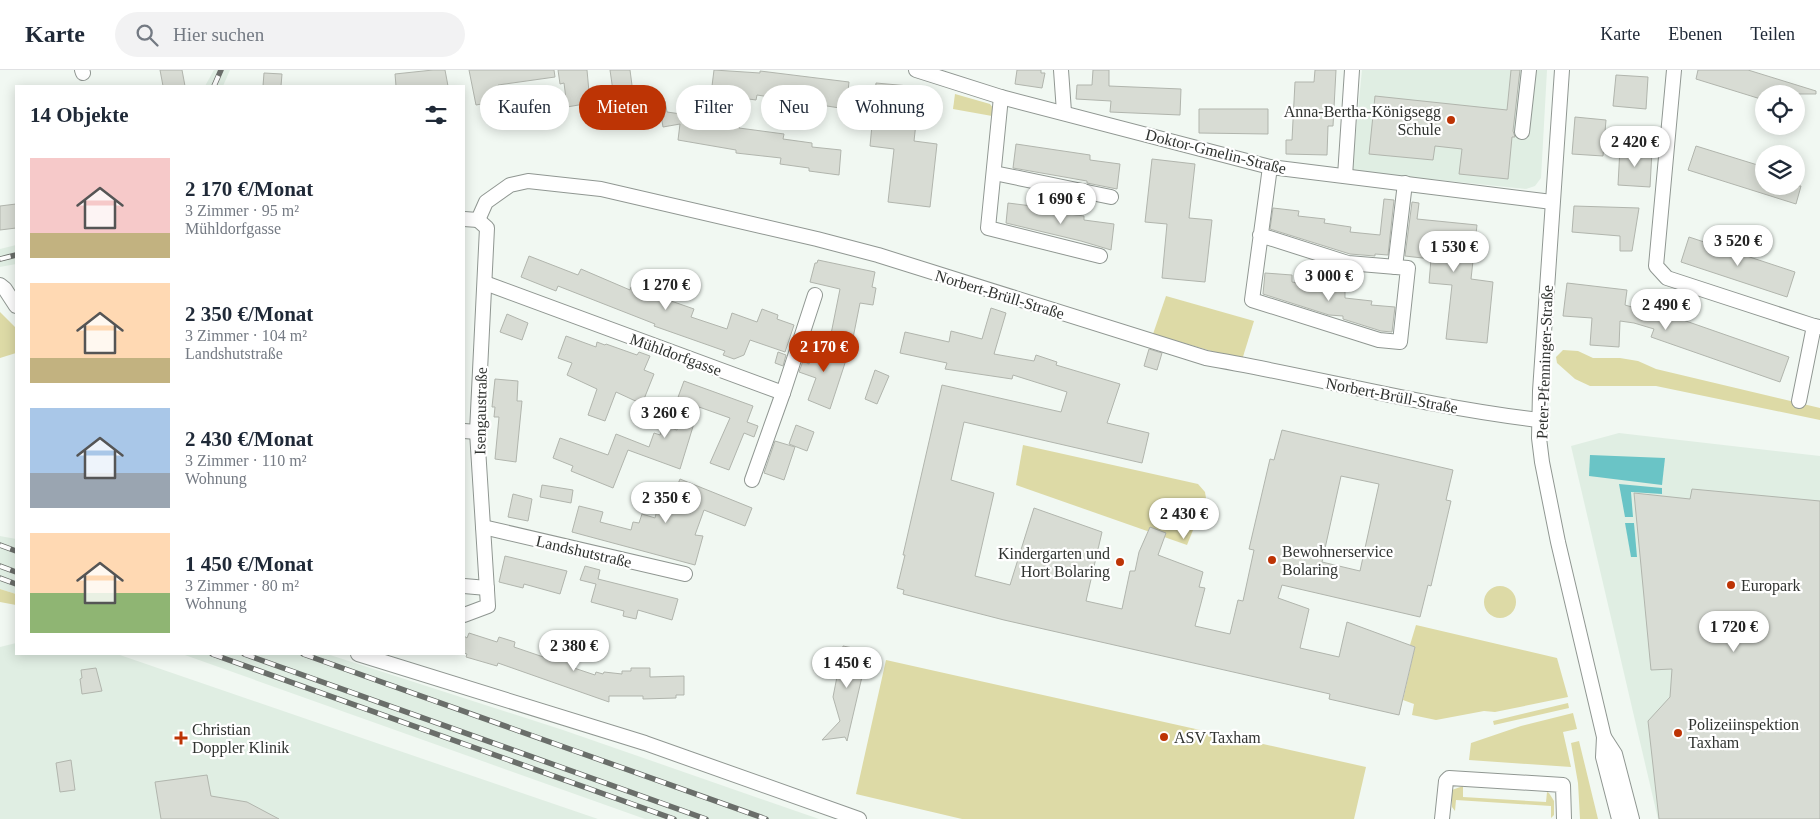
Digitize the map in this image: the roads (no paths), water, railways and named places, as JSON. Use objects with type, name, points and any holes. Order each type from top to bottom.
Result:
[{"type":"street","name":"Doktor-Gmelin-Straße","points":[[916,70],[1001,97],[1270,167],[1552,202]]},
{"type":"street","points":[[1061,70],[1064,112]]},
{"type":"street","points":[[1346,176],[1352,70]]},
{"type":"street","points":[[1522,132],[1529,70]]},
{"type":"street","name":"Peter-Pfenninger-Straße","points":[[1562,70],[1539,420],[1542,462],[1558,542],[1604,737],[1604,757],[1619,819]]},
{"type":"street","points":[[1674,70],[1655,260],[1658,270],[1667,278],[1817,327],[1799,401]]},
{"type":"street","points":[[1001,97],[988,228],[1100,256]]},
{"type":"street","points":[[1260,235],[1348,263],[1408,268],[1400,342],[1379,340],[1252,300],[1260,235],[1270,167]]},
{"type":"street","points":[[994,173],[1111,197]]},
{"type":"street","name":"Norbert-Brüll-Straße","points":[[471,219],[486,202],[510,185],[528,182],[601,189],[817,239],[878,256],[1206,358],[1257,366],[1441,406],[1539,420]]},
{"type":"street","points":[[1395,267],[1405,183]]},
{"type":"street","name":"Isengaustraße","points":[[465,615],[488,606],[483,527],[470,432],[485,283],[487,228],[471,219]]},
{"type":"street","name":"Mühldorfgasse","points":[[485,283],[783,393]]},
{"type":"street","points":[[5,288],[15,304]]},
{"type":"street","points":[[752,480],[815,295]]},
{"type":"street","name":"Landshutstraße","points":[[483,527],[685,574]]},
{"type":"street","points":[[465,578],[487,584]]},
{"type":"street","points":[[465,586],[487,584]]},
{"type":"street","points":[[370,655],[412,671],[646,744],[859,819]]},
{"type":"street","name":"Peter-Pfenninger-Straße","points":[[1604,737],[1615,754],[1632,819]]},
{"type":"street","points":[[1442,819],[1446,781],[1449,778],[1563,785],[1564,819]]},
{"type":"water","points":[[1590,455],[1665,458],[1662,485],[1589,476]]},
{"type":"water","points":[[1619,484],[1662,488],[1662,494],[1631,492],[1633,517],[1625,517]]},
{"type":"water","points":[[1625,523],[1634,523],[1637,557],[1631,557]]},
{"type":"railway","points":[[214,85],[221,70]]},
{"type":"railway","points":[[0,259],[15,255]]},
{"type":"railway","points":[[0,545],[15,551]]},
{"type":"railway","points":[[0,566],[15,572]]},
{"type":"railway","points":[[0,578],[15,584]]},
{"type":"railway","points":[[215,655],[674,819]]},
{"type":"railway","points":[[247,655],[706,819]]},
{"type":"railway","points":[[306,655],[766,819]]},
{"type":"place","name":"Anna-Bertha-Königsegg Schule","points":[[1451,120]]},
{"type":"place","name":"Bewohnerservice Bolaring","points":[[1272,560]]},
{"type":"place","name":"Kindergarten und Hort Bolaring","points":[[1120,562]]},
{"type":"place","name":"Europark","points":[[1731,585]]},
{"type":"place","name":"Polizeiinspektion Taxham","points":[[1678,733]]},
{"type":"place","name":"ASV Taxham","points":[[1164,737]]},
{"type":"place","name":"Christian Doppler Klinik","points":[[181,738]]}]
